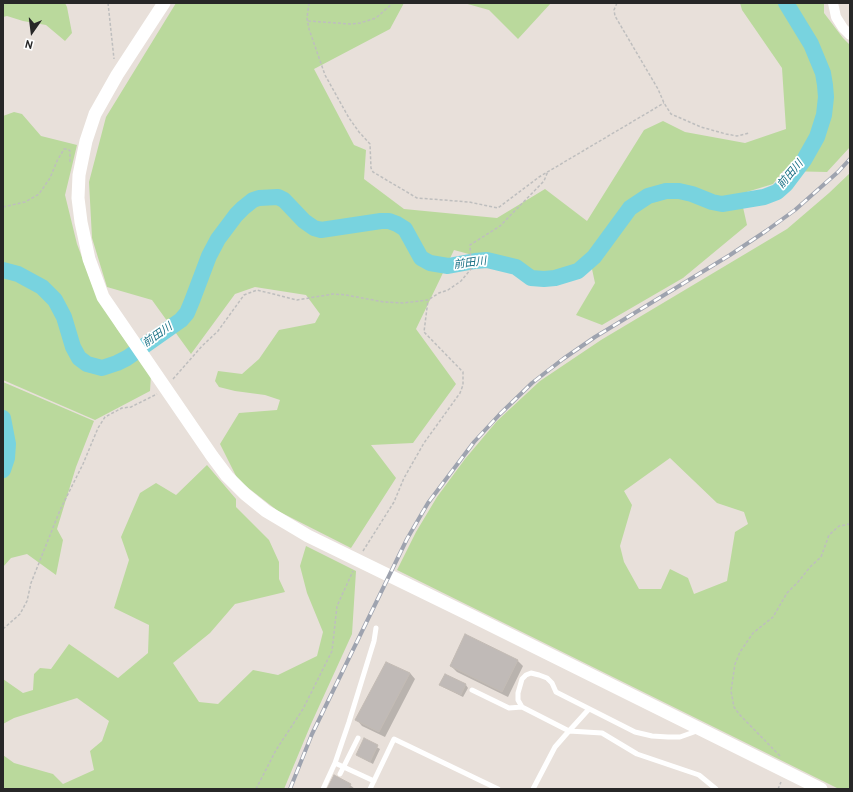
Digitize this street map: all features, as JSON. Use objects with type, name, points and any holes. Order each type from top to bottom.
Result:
[{"type":"street","points":[[164,3],[117,75],[95,114],[86,141],[79,175],[78,198],[84,241],[103,297],[227,476],[245,494],[279,520],[308,536],[821,789]]},
{"type":"street","points":[[833,3],[836,17],[850,35]]},
{"type":"lane","points":[[322,789],[335,763],[374,641],[376,628]]},
{"type":"lane","points":[[522,707],[518,700],[520,685],[522,679],[531,673],[547,678],[552,683],[556,692],[636,732],[652,736],[680,737],[694,732],[697,728]]},
{"type":"lane","points":[[472,690],[509,708],[522,707],[569,731],[602,733],[637,754],[699,775],[716,789]]},
{"type":"lane","points":[[533,789],[555,747],[589,709]]},
{"type":"lane","points":[[340,774],[358,738]]},
{"type":"lane","points":[[370,789],[394,739],[498,789]]},
{"type":"lane","points":[[335,763],[374,781]]},
{"type":"path","points":[[108,3],[117,75]]},
{"type":"path","points":[[309,3],[308,21],[325,75],[349,118],[370,144],[373,172],[417,198],[469,202],[498,208],[548,171],[664,104]]},
{"type":"path","points":[[308,21],[351,24],[360,23],[376,18],[393,3]]},
{"type":"path","points":[[617,3],[614,10],[615,16],[671,114],[701,127],[733,136],[749,133]]},
{"type":"path","points":[[3,207],[25,202],[39,194],[50,178],[57,161],[64,150],[68,149],[70,151],[70,166]]},
{"type":"path","points":[[3,629],[20,614],[27,600],[31,583],[60,510],[83,464],[98,428],[105,417],[122,408],[131,407],[165,388],[202,346],[218,331],[244,295],[257,290],[297,300],[333,294],[346,294],[384,302],[403,303],[428,300],[448,290],[461,281],[471,269],[470,245],[500,226],[544,181],[548,171]]},
{"type":"path","points":[[256,789],[276,750],[303,709],[332,650],[337,606],[348,584],[394,502],[404,478],[424,443],[460,393],[463,385],[463,372],[424,332],[428,300]]},
{"type":"path","points":[[786,771],[788,766],[786,763],[734,708],[731,691],[735,664],[740,652],[753,633],[773,617],[787,593],[821,557],[829,535],[839,526],[850,524]]},
{"type":"green space","points":[[3,3],[65,3],[72,33],[65,41],[46,25],[23,21],[7,16],[3,17]]},
{"type":"green space","points":[[176,3],[404,3],[390,29],[314,69],[354,145],[366,150],[364,179],[404,209],[497,218],[545,189],[587,221],[644,130],[663,121],[685,132],[745,143],[786,129],[782,68],[742,10],[740,3],[824,3],[824,13],[850,45],[850,147],[827,172],[783,171],[773,184],[740,194],[747,225],[683,278],[602,325],[576,315],[595,283],[592,269],[535,272],[454,250],[416,329],[456,384],[413,443],[371,445],[396,478],[351,548],[278,511],[238,480],[220,444],[239,413],[277,410],[280,400],[265,395],[219,387],[215,381],[218,371],[242,374],[259,359],[279,330],[315,323],[320,314],[306,295],[255,287],[235,294],[191,354],[152,300],[107,287],[92,238],[89,182],[106,117]]},
{"type":"green space","points":[[464,3],[551,3],[518,39],[489,10]]},
{"type":"green space","points":[[14,112],[22,114],[41,136],[77,145],[65,195],[77,244],[92,284],[117,329],[151,375],[150,391],[95,420],[3,380],[3,116]]},
{"type":"green space","points":[[850,173],[850,789],[839,789],[397,570],[416,532],[437,497],[465,459],[497,421],[540,381],[601,340],[787,229]],"holes":[[[670,458],[717,503],[744,512],[748,524],[735,532],[727,581],[694,594],[688,578],[670,569],[661,589],[639,589],[624,562],[620,546],[632,505],[624,491]]]},
{"type":"green space","points":[[3,382],[94,421],[76,467],[57,529],[63,540],[56,575],[27,554],[11,558],[3,567]]},
{"type":"green space","points":[[207,465],[236,499],[236,507],[269,540],[279,562],[279,579],[285,592],[235,604],[210,633],[173,663],[199,702],[218,704],[253,670],[278,675],[317,656],[323,632],[307,593],[300,566],[306,546],[356,571],[352,634],[311,724],[284,789],[3,789],[3,755],[14,763],[53,774],[63,784],[94,770],[90,751],[102,741],[109,721],[77,698],[14,718],[3,724],[3,679],[23,693],[33,690],[34,674],[40,668],[51,669],[69,644],[118,678],[148,653],[149,625],[114,608],[129,560],[121,537],[140,493],[156,483],[176,495]]},
{"type":"building","points":[[465,634],[518,660],[502,692],[450,666]]},
{"type":"building","points":[[386,662],[410,673],[379,732],[355,720]]},
{"type":"building","points":[[445,674],[466,684],[461,695],[439,685]]},
{"type":"building","points":[[364,738],[378,745],[370,762],[356,755]]},
{"type":"building","points":[[334,775],[351,784],[348,789],[327,789]]},
{"type":"waterway","name":"前田川","points":[[3,270],[18,274],[42,287],[55,300],[64,317],[73,347],[79,358],[87,364],[102,368],[127,358],[181,320],[187,313],[209,256],[218,239],[236,215],[253,200],[259,198],[278,197],[284,200],[304,221],[314,228],[321,230],[381,221],[389,221],[397,224],[405,229],[421,258],[430,263],[448,266],[487,260],[516,267],[531,278],[544,279],[555,278],[578,271],[594,257],[630,208],[648,196],[666,191],[679,191],[722,204],[764,197],[777,192],[786,184],[804,160],[817,137],[824,115],[826,97],[823,73],[811,44],[786,3]]},
{"type":"waterway","name":"前田川","points":[[3,418],[8,444],[7,458],[3,470]]},
{"type":"railway","points":[[290,789],[312,734],[407,539],[428,503],[474,442],[532,383],[563,359],[595,337],[730,255],[766,231],[795,210],[838,172],[850,159]]}]
